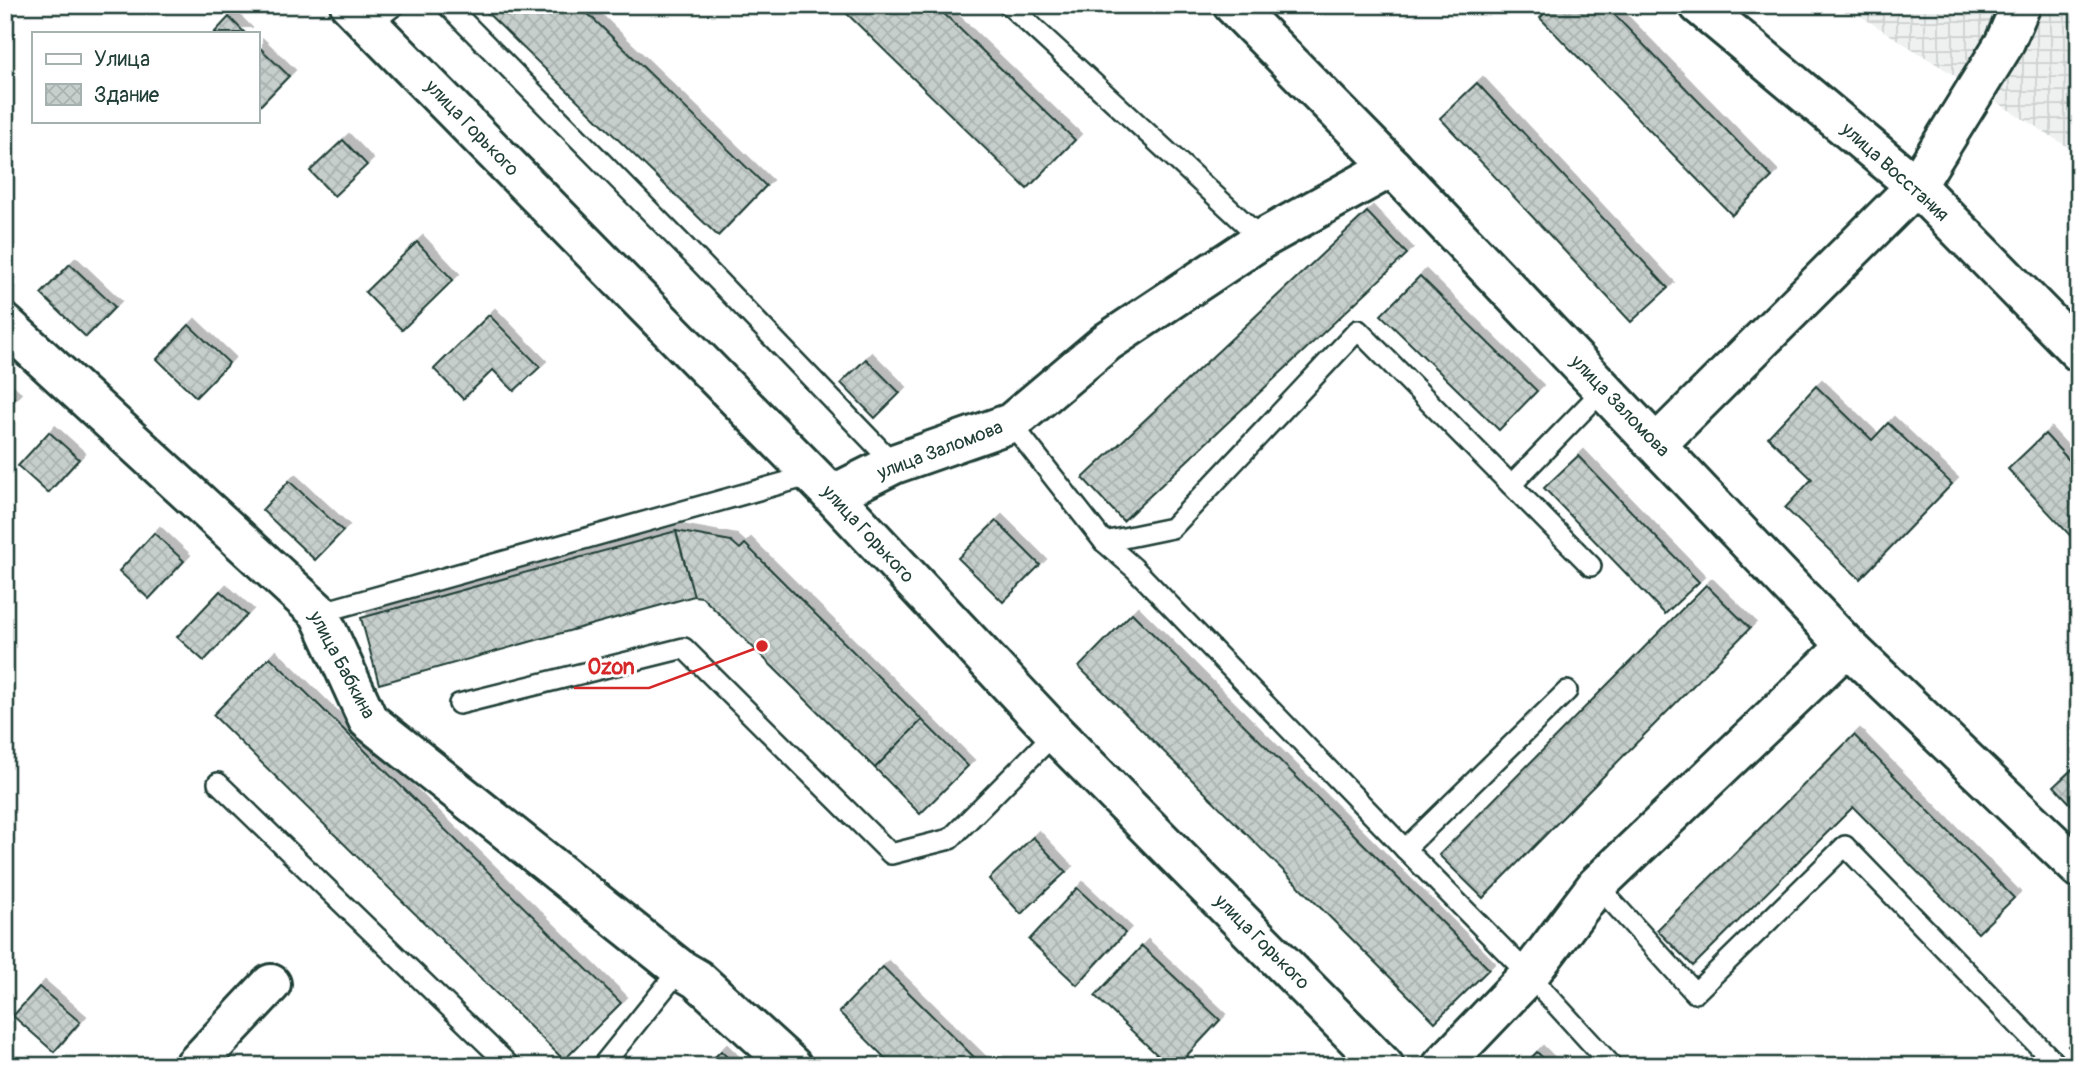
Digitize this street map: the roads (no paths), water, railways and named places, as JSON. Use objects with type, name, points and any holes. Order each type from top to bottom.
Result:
[{"type":"street","name":"улица Заломова","points":[[1233,5],[1392,167],[1847,646],[2079,869]]},
{"type":"street","name":"улица Восстания","points":[[1699,5],[1916,186],[2079,352]]},
{"type":"street","points":[[1657,444],[1916,186],[2004,44],[2021,5]]},
{"type":"street","name":"улица Горького","points":[[371,12],[1055,733],[1384,1066]]},
{"type":"street","name":"улица Заломова","points":[[822,485],[894,464],[1012,423],[1107,342],[1262,239],[1392,167]]},
{"type":"street","name":"улица Бабкина","points":[[5,324],[319,613],[368,720],[680,969],[697,979],[792,1066]]},
{"type":"street","points":[[1441,1066],[1529,975],[1597,885],[1847,646]]},
{"type":"street","points":[[194,1066],[271,984]]},
{"type":"lane","points":[[446,5],[695,257],[894,464]]},
{"type":"lane","points":[[1010,5],[1262,239]]},
{"type":"lane","points":[[1104,542],[1172,528],[1358,330],[1591,566]]},
{"type":"lane","points":[[1511,485],[1604,390]]},
{"type":"lane","points":[[1012,423],[1104,542],[1134,568],[1529,975],[1612,1066]]},
{"type":"lane","points":[[319,613],[822,485]]},
{"type":"lane","points":[[459,704],[684,649],[891,854],[950,839],[1055,733]]},
{"type":"lane","points":[[1405,849],[1567,691]]},
{"type":"lane","points":[[218,783],[510,1066]]},
{"type":"lane","points":[[1597,885],[1695,993],[1845,846],[2058,1066]]},
{"type":"lane","points":[[602,1066],[680,969]]},
{"type":"place","name":"Ozon","points":[[762,646]]}]
